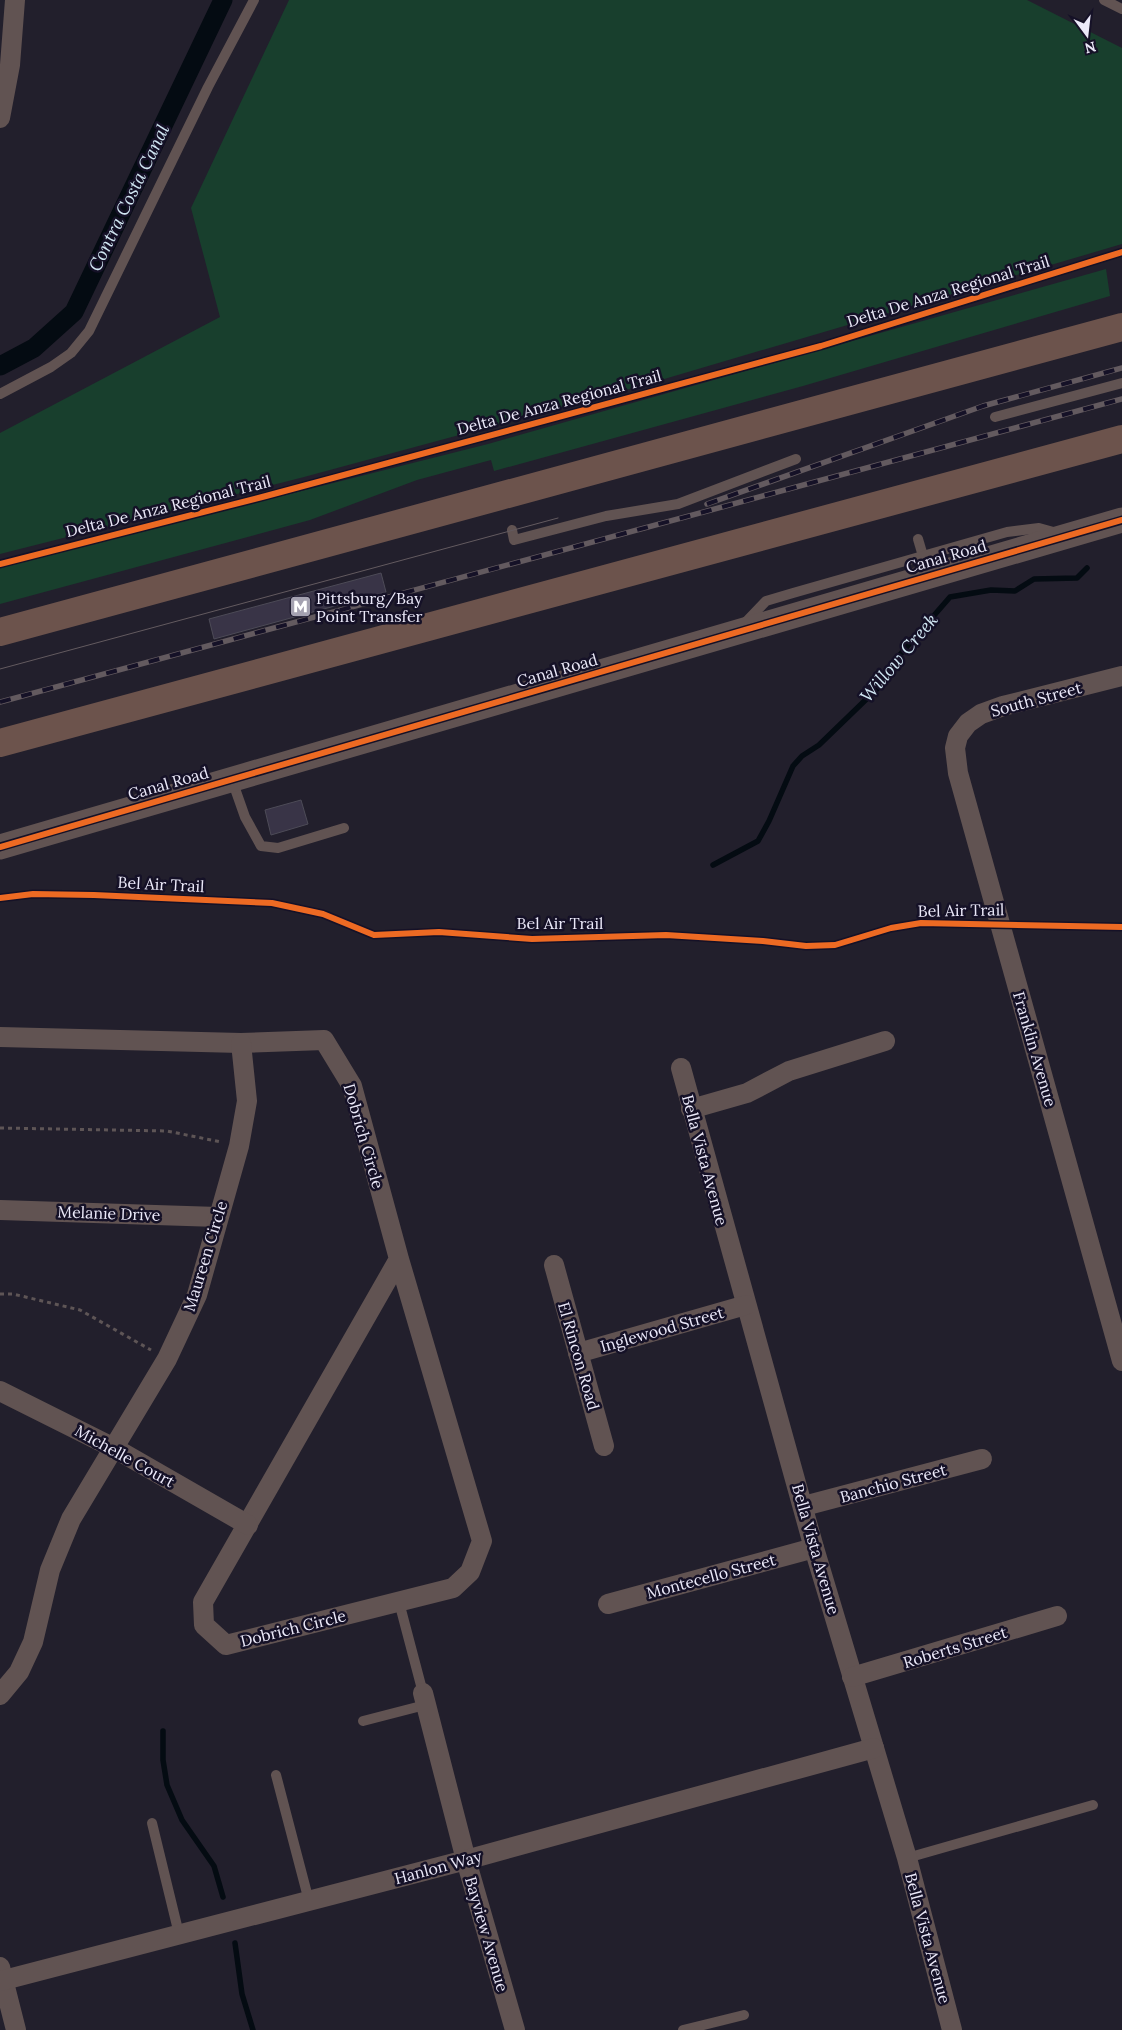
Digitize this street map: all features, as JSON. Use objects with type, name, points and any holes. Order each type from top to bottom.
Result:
[{"type":"highway","points":[[0,632],[1114,328]]},
{"type":"highway","points":[[0,743],[1122,439]]},
{"type":"street","points":[[1,115],[10,65],[14,0]]},
{"type":"street","name":"Canal Road","points":[[0,847],[1122,520]]},
{"type":"street","name":"South Street","points":[[958,736],[968,723],[981,714],[1003,706],[1122,676]]},
{"type":"street","name":"Franklin Avenue","points":[[958,736],[955,748],[958,773],[1122,1361]]},
{"type":"street","points":[[0,1038],[241,1043]]},
{"type":"street","name":"Dobrich Circle","points":[[241,1043],[324,1040],[352,1086],[399,1259],[482,1541],[470,1572],[453,1588],[226,1645],[204,1624],[203,1602],[399,1259]]},
{"type":"street","points":[[691,1109],[748,1093],[789,1071],[885,1041]]},
{"type":"street","name":"Maureen Circle","points":[[0,1694],[19,1672],[33,1642],[50,1570],[71,1519],[167,1359],[197,1295],[239,1146],[247,1101],[241,1043]]},
{"type":"street","name":"Bella Vista Avenue","points":[[681,1068],[804,1506],[814,1548],[907,1858],[952,2030]]},
{"type":"street","name":"Melanie Drive","points":[[0,1210],[218,1217]]},
{"type":"street","name":"El Rincon Road","points":[[554,1265],[604,1446]]},
{"type":"street","name":"Inglewood Street","points":[[578,1353],[746,1305]]},
{"type":"street","name":"Michelle Court","points":[[0,1391],[114,1448],[248,1525]]},
{"type":"street","name":"Banchio Street","points":[[804,1506],[982,1460]]},
{"type":"street","name":"Montecello Street","points":[[608,1604],[814,1548]]},
{"type":"street","name":"Roberts Street","points":[[852,1677],[1057,1616]]},
{"type":"street","name":"Bayview Avenue","points":[[424,1699],[466,1860],[515,2030]]},
{"type":"street","name":"Hanlon Way","points":[[1,1976],[179,1934],[466,1860],[874,1748]]},
{"type":"street","points":[[1,1976],[10,2024]]},
{"type":"lane","points":[[0,394],[51,367],[71,353],[89,331],[208,87],[254,0]]},
{"type":"lane","points":[[1104,0],[1122,9]]},
{"type":"lane","points":[[995,417],[1122,382]]},
{"type":"lane","points":[[512,530],[514,540],[606,516],[665,507],[796,459]]},
{"type":"lane","points":[[736,632],[766,601],[1007,532],[1039,528],[1067,535]]},
{"type":"lane","points":[[918,539],[923,556]]},
{"type":"lane","points":[[232,779],[245,817],[261,846],[278,848],[344,828]]},
{"type":"lane","points":[[363,1721],[424,1699],[399,1602]]},
{"type":"lane","points":[[276,1775],[309,1901]]},
{"type":"lane","points":[[907,1858],[1093,1805]]},
{"type":"lane","points":[[152,1823],[179,1934]]},
{"type":"lane","points":[[683,2030],[744,2015]]},
{"type":"path","points":[[0,1128],[166,1130],[239,1146]]},
{"type":"path","points":[[0,1294],[13,1294],[80,1310],[167,1359]]},
{"type":"green space","points":[[289,0],[1027,0],[1122,48],[1122,244],[644,385],[304,477],[0,554],[0,433],[220,317],[191,208]]},
{"type":"green space","points":[[1106,269],[1110,296],[803,386],[494,471],[491,460],[417,480],[310,520],[0,604],[0,567],[488,444]]},
{"type":"building","points":[[381,573],[386,592],[214,639],[209,619]]},
{"type":"building","points":[[301,800],[308,824],[271,835],[265,810]]},
{"type":"waterway","name":"Contra Costa Canal","points":[[0,366],[34,348],[74,312],[223,0]]},
{"type":"waterway","name":"Willow Creek","points":[[713,865],[758,841],[769,821],[793,766],[802,756],[819,745],[881,685],[891,665],[950,597],[991,590],[1015,591],[1034,579],[1077,578],[1087,568]]},
{"type":"waterway","name":"Willow Creek","points":[[163,1731],[163,1760],[167,1785],[182,1820],[214,1866],[223,1897]]},
{"type":"waterway","name":"Willow Creek","points":[[235,1943],[242,1994],[253,2030]]},
{"type":"tram line","points":[[0,669],[558,518]]},
{"type":"railway","points":[[707,504],[983,406],[1122,368]]},
{"type":"railway","points":[[0,702],[1122,399]]},
{"type":"cycle path","name":"Delta De Anza Regional Trail","points":[[0,564],[266,496],[821,346],[1122,252]]},
{"type":"cycle path","points":[[0,847],[1122,520]]},
{"type":"cycle path","name":"Bel Air Trail","points":[[0,898],[33,894],[94,895],[272,903],[323,914],[374,935],[439,932],[532,939],[666,935],[763,941],[806,946],[835,945],[891,928],[921,923],[1122,927]]},
{"type":"place","name":"Pittsburg/Bay Point Transfer","points":[[300,607]]}]
